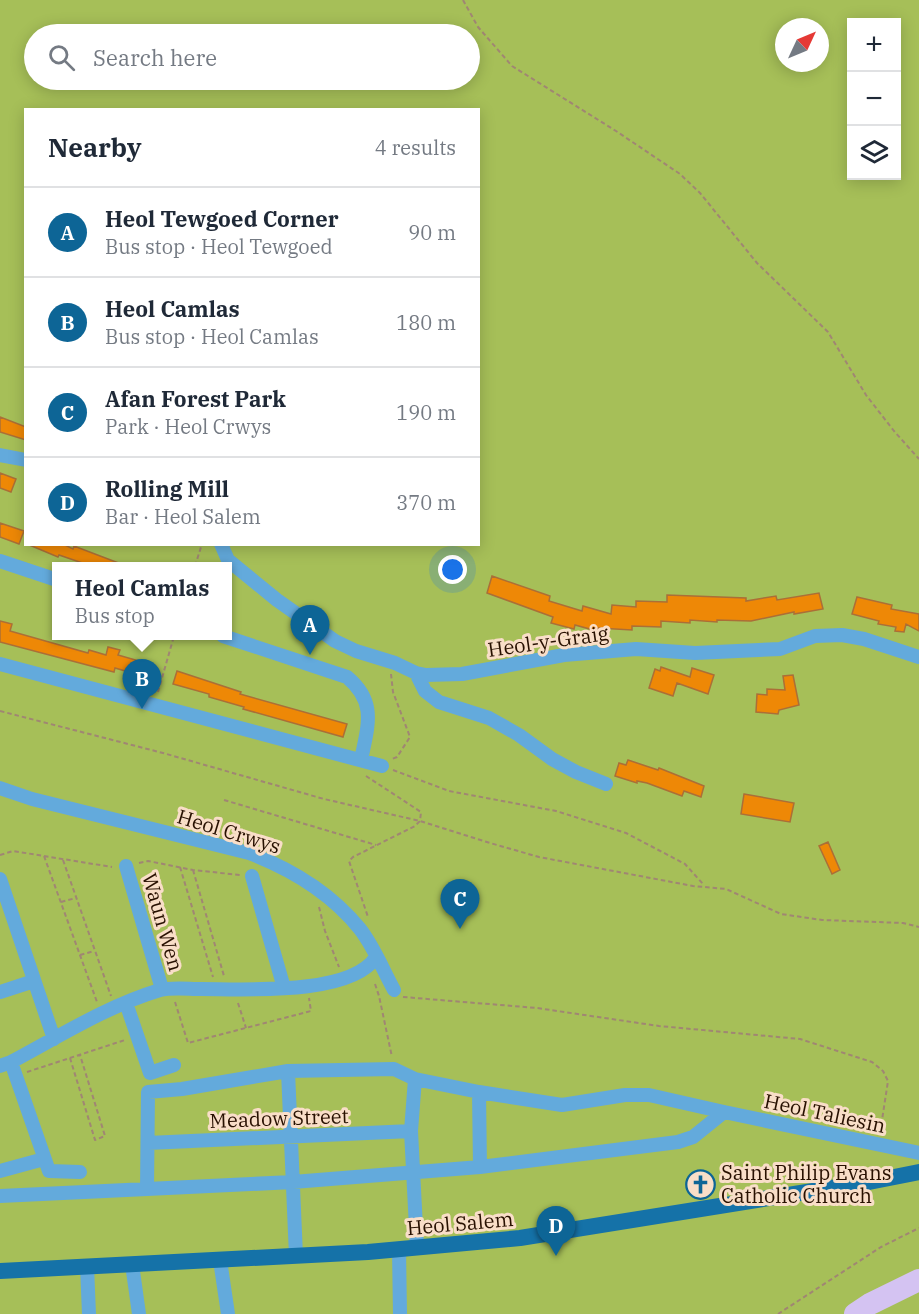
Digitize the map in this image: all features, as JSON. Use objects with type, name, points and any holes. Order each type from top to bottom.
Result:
[{"type":"main road","name":"Heol Salem","points":[[0,1271],[296,1256],[520,1238],[919,1172]]},
{"type":"street","points":[[0,455],[24,460]]},
{"type":"street","name":"Heol-y-Graig","points":[[222,546],[230,562]]},
{"type":"street","points":[[0,561],[52,578]]},
{"type":"street","name":"Heol-y-Graig","points":[[232,563],[277,600],[335,640],[356,651],[395,663],[416,673],[462,674],[564,655],[636,648],[695,653],[780,649],[815,636],[842,635],[864,639],[919,657]]},
{"type":"street","points":[[232,639],[347,677],[358,686],[365,697],[368,724],[355,758]]},
{"type":"street","points":[[0,664],[382,766]]},
{"type":"street","points":[[416,673],[424,691],[439,702],[489,718],[519,735],[552,759],[606,784]]},
{"type":"street","name":"Heol Crwys","points":[[0,788],[44,802],[249,853],[275,863],[314,887],[342,909],[360,929],[373,962],[396,993]]},
{"type":"street","name":"Waun Wen","points":[[126,866],[166,989]]},
{"type":"street","points":[[252,876],[284,988]]},
{"type":"street","points":[[0,879],[54,1039]]},
{"type":"street","name":"Waun Wen","points":[[9,1068],[54,1039],[101,1013],[166,989],[284,988],[324,985],[344,978],[373,962]]},
{"type":"street","points":[[0,992],[34,981]]},
{"type":"street","points":[[121,1005],[137,1036],[150,1073],[174,1065]]},
{"type":"street","points":[[9,1068],[49,1172],[80,1172]]},
{"type":"street","points":[[147,1189],[148,1092],[182,1089],[288,1071],[394,1069]]},
{"type":"street","name":"Heol Taliesin","points":[[394,1069],[415,1079],[562,1105],[625,1095],[649,1095],[919,1152]]},
{"type":"street","points":[[288,1071],[296,1256]]},
{"type":"street","points":[[415,1079],[411,1131],[417,1247]]},
{"type":"street","points":[[479,1092],[480,1167]]},
{"type":"street","points":[[0,1196],[293,1182],[480,1167],[678,1142],[693,1137],[724,1112]]},
{"type":"street","name":"Meadow Street","points":[[148,1143],[411,1131]]},
{"type":"street","points":[[0,1171],[44,1159]]},
{"type":"street","points":[[399,1249],[400,1314]]},
{"type":"street","points":[[220,1260],[228,1314]]},
{"type":"street","points":[[132,1264],[139,1314]]},
{"type":"street","points":[[87,1266],[88,1314]]},
{"type":"path","points":[[463,0],[476,24]]},
{"type":"path","points":[[480,29],[512,66],[680,174],[700,193],[756,263],[828,332],[867,395],[919,459]]},
{"type":"path","points":[[197,562],[201,546]]},
{"type":"path","points":[[154,706],[173,640]]},
{"type":"path","points":[[382,766],[396,757],[410,737],[393,692],[390,677],[395,663]]},
{"type":"path","points":[[0,711],[163,753],[324,799],[420,821],[539,856],[693,886],[726,889],[781,914],[822,920],[903,923],[919,927]]},
{"type":"path","points":[[355,758],[362,774],[421,812],[420,821],[415,826],[349,861],[368,917]]},
{"type":"path","points":[[382,766],[449,791],[556,811],[626,832],[685,864],[703,884]]},
{"type":"path","points":[[224,800],[376,845]]},
{"type":"path","points":[[44,856],[101,1013]]},
{"type":"path","points":[[62,859],[94,951],[121,1005]]},
{"type":"path","points":[[180,867],[226,989],[246,1028]]},
{"type":"path","points":[[193,870],[226,989]]},
{"type":"path","points":[[60,902],[76,898]]},
{"type":"path","points":[[318,906],[325,931],[344,978]]},
{"type":"path","points":[[79,956],[94,951]]},
{"type":"path","points":[[373,962],[394,1069]]},
{"type":"path","points":[[166,989],[188,1043],[311,1011]]},
{"type":"path","points":[[396,993],[537,1008],[659,1026],[800,1039],[839,1050],[872,1062],[883,1071],[888,1081],[879,1144]]},
{"type":"path","points":[[9,1068],[70,1058],[137,1036]]},
{"type":"path","points":[[70,1058],[95,1140],[105,1136],[80,1055]]},
{"type":"path","points":[[778,1314],[881,1246],[919,1228]]},
{"type":"green space","points":[[0,0],[919,0],[919,1314],[0,1314]]},
{"type":"building","points":[[0,417],[24,426],[24,439],[0,432]]},
{"type":"building","points":[[0,473],[16,479],[11,492],[0,488]]},
{"type":"building","points":[[0,523],[24,531],[19,544],[0,537]]},
{"type":"building","points":[[32,546],[67,546],[73,549],[74,546],[116,562],[79,562],[59,555],[58,557]]},
{"type":"building","points":[[492,576],[550,596],[549,601],[582,611],[583,606],[611,614],[612,605],[636,607],[636,601],[667,602],[667,595],[746,598],[746,601],[776,596],[777,600],[819,593],[823,609],[794,614],[794,612],[751,621],[690,620],[690,623],[661,621],[661,627],[632,626],[632,630],[598,628],[597,631],[575,625],[574,629],[551,623],[553,617],[487,593]]},
{"type":"building","points":[[857,597],[892,605],[891,609],[919,614],[919,631],[906,624],[904,632],[895,631],[896,627],[878,624],[879,621],[852,614]]},
{"type":"building","points":[[0,621],[12,624],[10,631],[88,653],[89,650],[106,655],[108,647],[120,650],[118,655],[153,665],[149,678],[115,668],[114,672],[0,642]]},
{"type":"building","points":[[661,667],[690,677],[692,668],[714,675],[708,694],[677,683],[673,696],[649,688],[655,669],[660,671]]},
{"type":"building","points":[[177,671],[241,692],[240,694],[347,724],[343,737],[243,709],[244,707],[209,697],[209,694],[173,684]]},
{"type":"building","points":[[793,675],[799,705],[779,710],[778,714],[756,712],[757,694],[767,695],[767,689],[785,690],[783,676]]},
{"type":"building","points":[[628,760],[658,770],[659,768],[704,786],[701,797],[684,791],[682,796],[647,783],[637,781],[637,783],[615,776],[619,763],[626,765]]},
{"type":"building","points":[[744,794],[794,803],[790,822],[741,814]]},
{"type":"building","points":[[828,842],[840,870],[832,874],[819,846]]},
{"type":"waterway","points":[[855,1314],[919,1280]]},
{"type":"place","name":"Heol Tewgoed Corner","points":[[310,655]]},
{"type":"place","name":"Heol Camlas","points":[[142,709]]},
{"type":"place","name":"Afan Forest Park","points":[[460,929]]},
{"type":"place","name":"Saint Philip Evans Catholic Church","points":[[700,1184]]},
{"type":"place","name":"Rolling Mill","points":[[556,1256]]}]
